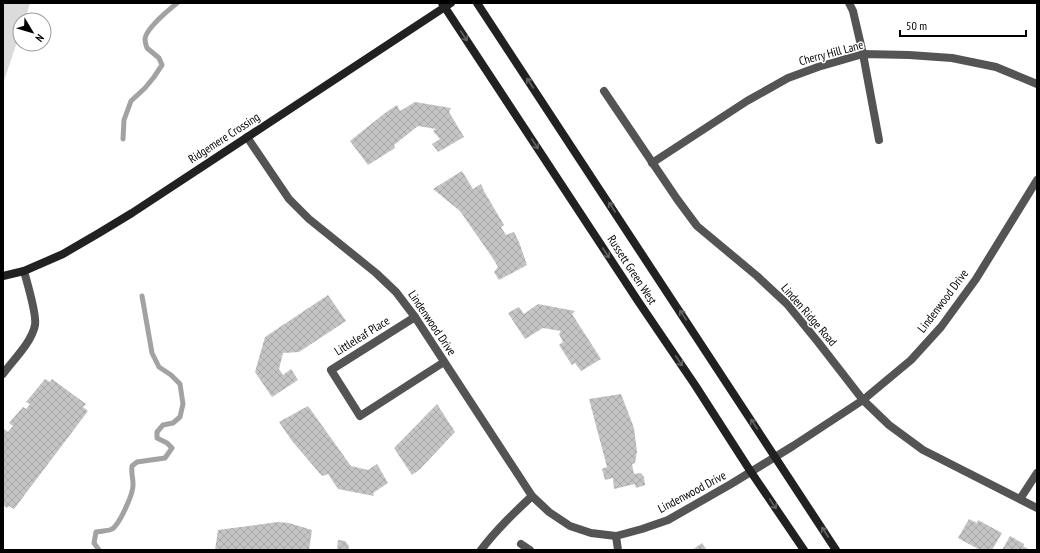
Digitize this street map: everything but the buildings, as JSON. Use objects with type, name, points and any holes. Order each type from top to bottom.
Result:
[{"type":"street","name":"Russett Green West","points":[[477,3],[836,550]]},
{"type":"street","points":[[848,3],[853,12],[863,54],[879,140]]},
{"type":"street","name":"Russett Green West","points":[[446,4],[638,301],[804,550]]},
{"type":"street","name":"Ridgemere Crossing","points":[[3,276],[24,271],[63,254],[132,213],[446,4]]},
{"type":"street","name":"Cherry Hill Lane","points":[[652,163],[747,101],[788,78],[818,67],[863,54],[909,54],[952,58],[996,67],[1037,84]]},
{"type":"street","name":"Linden Ridge Road","points":[[604,91],[677,200],[697,226],[757,276],[786,304],[863,400],[889,425],[922,450],[1037,508]]},
{"type":"street","name":"Lindenwood Drive","points":[[247,137],[289,199],[309,219],[376,272],[396,292],[415,317],[532,496],[549,512],[570,526],[591,533],[616,536],[668,520],[751,472],[863,400],[911,360],[941,327],[976,279],[1037,180]]},
{"type":"street","points":[[3,374],[28,342],[35,324],[34,309],[24,271]]},
{"type":"street","name":"Littleleaf Place","points":[[415,317],[331,370],[360,416],[444,362]]},
{"type":"street","points":[[1020,499],[1037,473]]},
{"type":"street","points":[[481,550],[510,516],[532,496]]},
{"type":"street","points":[[616,536],[618,550]]},
{"type":"street","points":[[521,544],[530,550]]},
{"type":"shaded area","points":[[3,3],[30,3],[27,12],[12,12],[12,52],[14,52],[3,84]]},
{"type":"waterway","points":[[123,139],[124,120],[131,101],[145,88],[162,65],[159,58],[147,48],[145,39],[146,35],[158,20],[177,3]]},
{"type":"waterway","points":[[99,550],[94,543],[96,532],[111,530],[118,522],[129,501],[133,488],[132,466],[137,462],[165,458],[172,448],[167,443],[157,438],[157,432],[163,425],[173,423],[180,417],[183,404],[180,384],[171,375],[159,367],[152,353],[142,296]]}]
